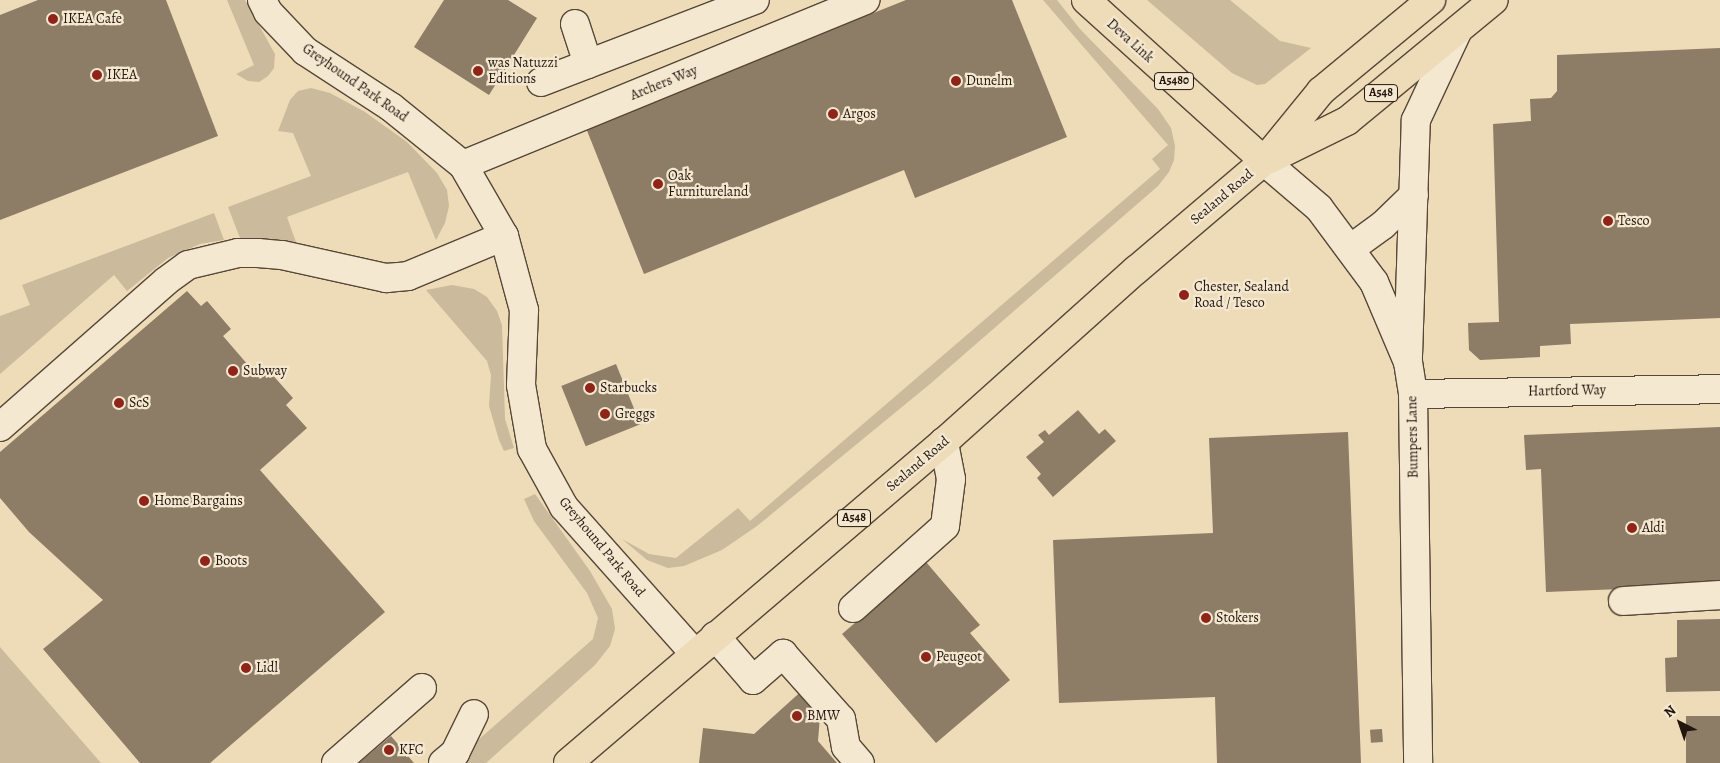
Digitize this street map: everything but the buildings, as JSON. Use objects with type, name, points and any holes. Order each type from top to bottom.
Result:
[{"type":"main road","name":"Deva Link","points":[[1086,0],[1264,161]]},
{"type":"main road","name":"Sealand Road","points":[[568,763],[694,653],[944,442],[1136,270],[1264,161],[1321,91],[1431,0]]},
{"type":"main road","name":"Sealand Road","points":[[1264,161],[1347,121],[1494,0]]},
{"type":"street","name":"Greyhound Park Road","points":[[262,0],[268,12],[305,51],[391,107],[463,165],[504,236],[524,310],[521,385],[532,449],[564,507],[694,653]]},
{"type":"street","points":[[541,82],[755,0]]},
{"type":"street","name":"Archers Way","points":[[463,165],[865,0]]},
{"type":"street","points":[[575,24],[588,64]]},
{"type":"street","points":[[1408,362],[1416,120],[1458,30]]},
{"type":"street","name":"Bumpers Lane","points":[[1264,161],[1319,208],[1374,282],[1408,362],[1414,394],[1418,763]]},
{"type":"street","points":[[1350,249],[1383,225],[1414,195]]},
{"type":"street","points":[[0,427],[166,281],[188,265],[238,253],[258,253],[282,255],[386,278],[408,276],[504,236]]},
{"type":"street","name":"Hartford Way","points":[[1414,394],[1720,389]]},
{"type":"street","points":[[853,608],[945,526],[951,479],[944,442]]},
{"type":"street","points":[[1623,601],[1720,595]]},
{"type":"street","points":[[715,636],[753,680],[783,654],[841,719],[846,747],[860,763]]},
{"type":"street","points":[[336,763],[422,688]]},
{"type":"street","points":[[443,763],[455,752],[474,714]]},
{"type":"shaded area","points":[[227,0],[245,0],[275,54],[274,68],[268,76],[259,82],[248,81],[236,74],[254,65]]},
{"type":"shaded area","points":[[1043,0],[1057,0],[1080,29],[1158,109],[1171,128],[1175,146],[1174,160],[1169,172],[1158,186],[930,384],[757,526],[722,550],[684,566],[668,568],[647,560],[622,539],[649,554],[676,558],[738,508],[750,521],[1160,169],[1152,159],[1168,145]]},
{"type":"shaded area","points":[[1147,0],[1230,0],[1280,41],[1311,48],[1265,84],[1257,85],[1232,73]]},
{"type":"shaded area","points":[[311,88],[330,93],[365,112],[407,142],[437,173],[447,190],[449,206],[445,223],[436,240],[408,172],[287,217],[297,245],[240,238],[228,207],[311,176],[293,133],[278,131],[290,100],[298,91]]},
{"type":"shaded area","points":[[214,213],[224,240],[200,244],[168,258],[127,291],[114,275],[0,374],[0,316],[30,305],[22,285]]},
{"type":"shaded area","points":[[452,285],[474,289],[487,297],[497,311],[502,325],[505,419],[514,448],[504,451],[499,440],[489,406],[491,375],[487,361],[426,290]]},
{"type":"shaded area","points":[[535,494],[590,571],[612,609],[615,629],[610,646],[595,665],[486,763],[452,763],[593,639],[598,618],[587,593],[534,521],[524,499]]},
{"type":"shaded area","points":[[0,647],[101,763],[0,763]]},
{"type":"place","name":"IKEA Cafe","points":[[53,19]]},
{"type":"place","name":"was Natuzzi Editions","points":[[478,71]]},
{"type":"place","name":"IKEA","points":[[97,75]]},
{"type":"place","name":"Dunelm","points":[[956,81]]},
{"type":"place","name":"Argos","points":[[833,114]]},
{"type":"place","name":"Oak Furnitureland","points":[[658,184]]},
{"type":"place","name":"Tesco","points":[[1608,221]]},
{"type":"place","name":"Chester, Sealand Road / Tesco","points":[[1184,295]]},
{"type":"place","name":"Subway","points":[[233,371]]},
{"type":"place","name":"Starbucks","points":[[590,388]]},
{"type":"place","name":"ScS","points":[[119,403]]},
{"type":"place","name":"Greggs","points":[[605,414]]},
{"type":"place","name":"Home Bargains","points":[[144,501]]},
{"type":"place","name":"Aldi","points":[[1632,528]]},
{"type":"place","name":"Boots","points":[[205,561]]},
{"type":"place","name":"Stokers","points":[[1206,618]]},
{"type":"place","name":"Peugeot","points":[[926,657]]},
{"type":"place","name":"Lidl","points":[[246,668]]},
{"type":"place","name":"BMW","points":[[797,716]]},
{"type":"place","name":"KFC","points":[[389,750]]}]
